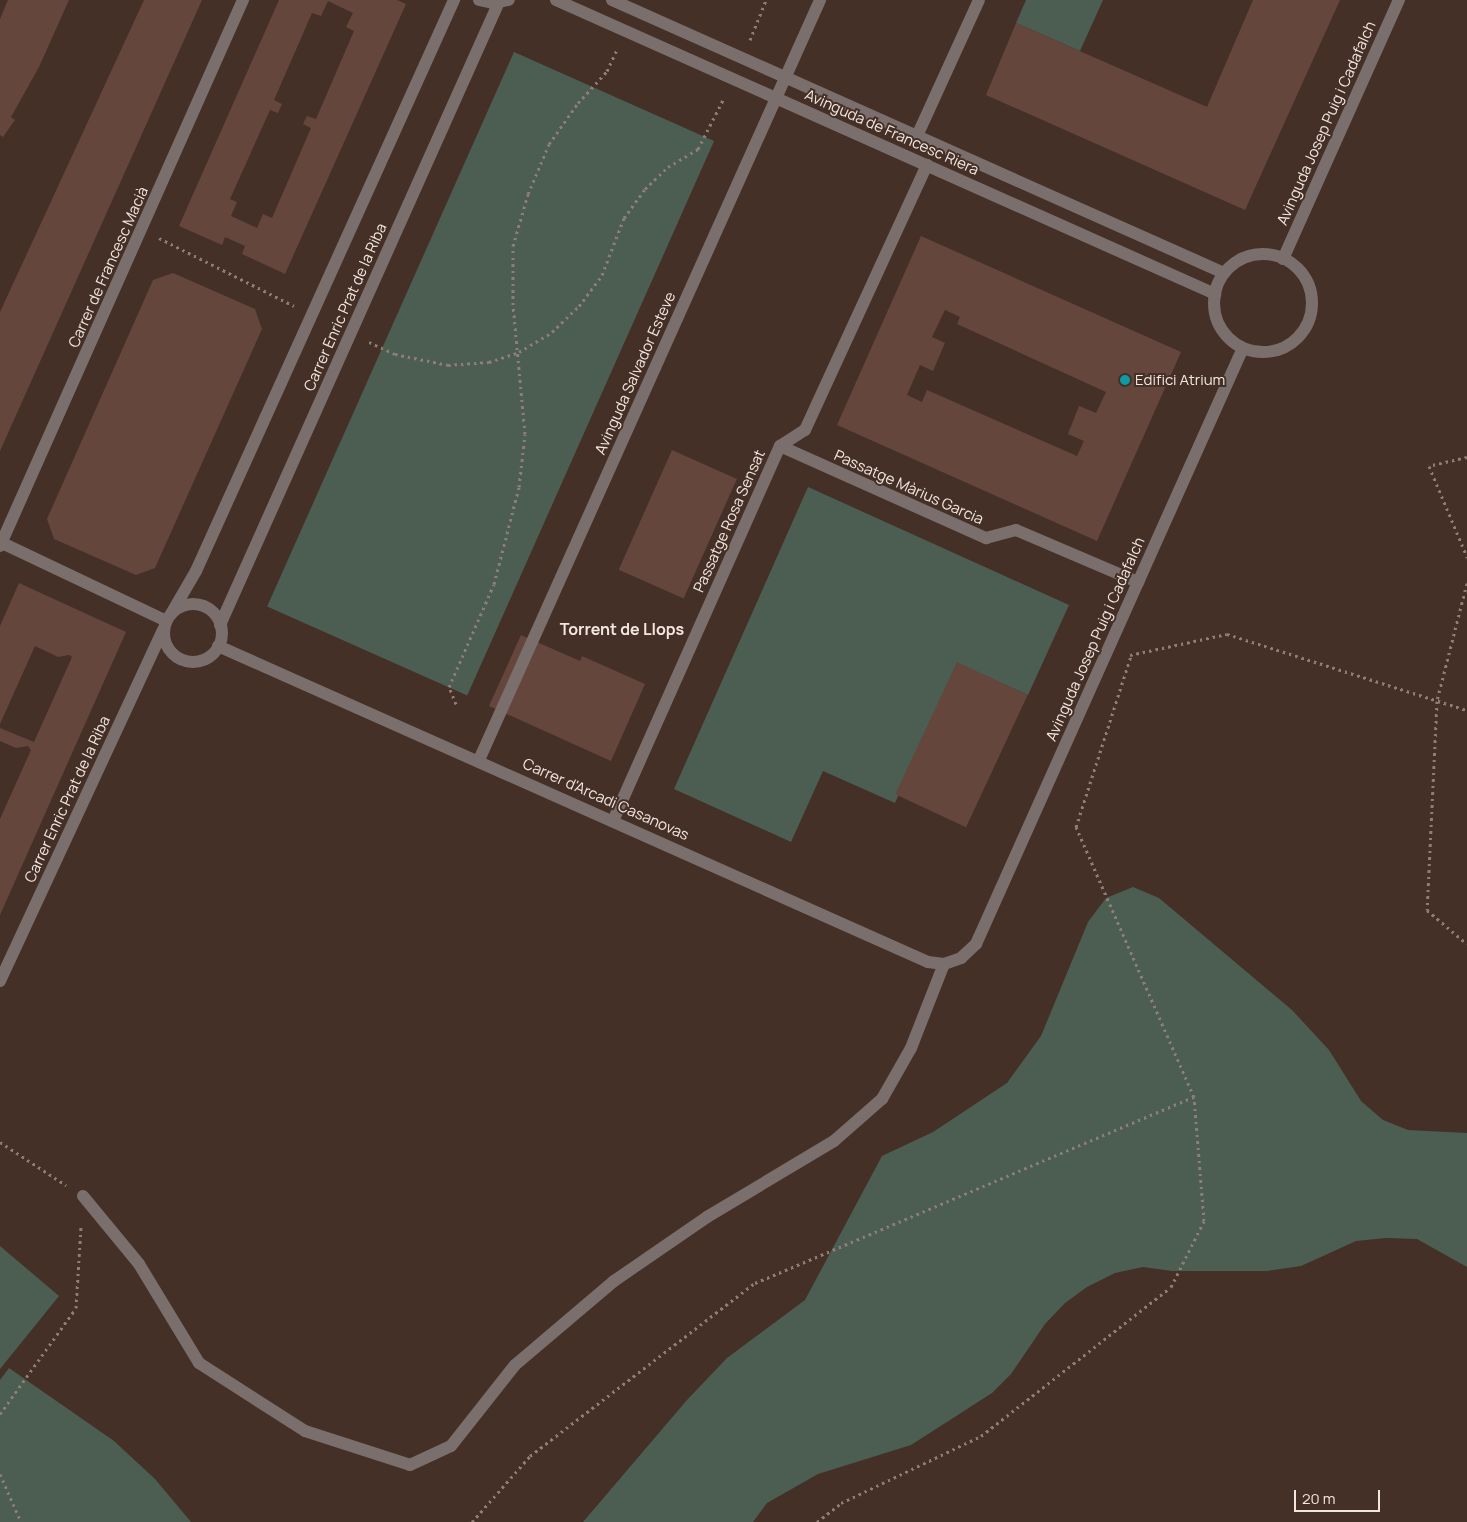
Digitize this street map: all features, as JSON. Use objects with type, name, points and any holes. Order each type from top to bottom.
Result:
[{"type":"street","name":"Carrer de Francesc Macià","points":[[0,544],[142,230],[243,0]]},
{"type":"street","name":"Carrer Enric Prat de la Riba","points":[[0,981],[167,622],[196,571],[310,314],[454,0]]},
{"type":"street","points":[[479,0],[504,1]]},
{"type":"street","name":"Avinguda de Francesc Riera","points":[[556,0],[1215,294]]},
{"type":"street","name":"Avinguda de Francesc Riera","points":[[612,0],[1224,273]]},
{"type":"street","name":"Avinguda Salvador Esteve","points":[[479,760],[820,0]]},
{"type":"street","points":[[917,136],[979,0]]},
{"type":"street","name":"Avinguda Josep Puig i Cadafalch","points":[[1283,259],[1399,0]]},
{"type":"street","name":"Carrer Enric Prat de la Riba","points":[[220,625],[350,333],[504,1]]},
{"type":"street","name":"Passatge Rosa Sensat","points":[[613,821],[780,446],[805,430],[927,166]]},
{"type":"street","points":[[1255,256],[1283,259],[1301,273],[1309,289],[1311,311],[1308,323],[1297,338],[1283,348],[1257,352],[1243,348],[1230,340],[1218,323],[1215,294],[1224,273],[1238,261],[1255,256]]},
{"type":"street","name":"Avinguda Josep Puig i Cadafalch","points":[[944,964],[961,958],[976,944],[1243,348]]},
{"type":"street","name":"Passatge Màrius Garcia","points":[[780,446],[986,538],[1016,530],[1138,582]]},
{"type":"street","points":[[0,544],[167,622]]},
{"type":"street","points":[[187,604],[196,604],[212,610],[220,625],[218,646],[203,660],[188,661],[173,655],[164,640],[167,622],[187,604]]},
{"type":"street","name":"Carrer d'Arcadi Casanovas","points":[[218,646],[479,760],[928,962],[944,964]]},
{"type":"street","points":[[83,1196],[139,1264],[199,1363],[305,1432],[410,1465],[451,1446],[515,1365],[614,1282],[707,1217],[834,1141],[882,1099],[911,1048],[944,964]]},
{"type":"path","points":[[742,58],[766,0]]},
{"type":"path","points":[[456,704],[449,687],[494,584],[519,488],[525,434],[519,352],[513,305],[513,246],[528,194],[549,144],[578,103],[607,71],[626,31]]},
{"type":"path","points":[[350,333],[395,354],[448,365],[489,362],[519,352],[552,332],[579,306],[602,275],[624,218],[645,189],[668,168],[698,149],[733,79]]},
{"type":"path","points":[[142,230],[310,314]]},
{"type":"path","points":[[1467,457],[1428,466],[1467,557]]},
{"type":"path","points":[[1467,584],[1437,701],[1427,910],[1467,944]]},
{"type":"path","points":[[817,1522],[841,1504],[981,1436],[1171,1287],[1204,1221],[1194,1098],[1076,827],[1131,656],[1227,634],[1467,710]]},
{"type":"path","points":[[472,1522],[530,1456],[755,1283],[1194,1098]]},
{"type":"path","points":[[0,1142],[83,1196],[76,1308],[0,1414]]},
{"type":"path","points":[[0,1474],[21,1522]]},
{"type":"green space","points":[[1026,0],[1103,0],[1080,51],[1016,23]]},
{"type":"green space","points":[[514,52],[714,141],[467,696],[267,607]]},
{"type":"green space","points":[[808,487],[1069,605],[1028,695],[957,663],[895,803],[823,771],[791,842],[674,789]]},
{"type":"green space","points":[[1133,887],[1159,898],[1292,1010],[1329,1050],[1361,1101],[1383,1120],[1408,1130],[1467,1133],[1467,1267],[1417,1239],[1386,1238],[1356,1241],[1301,1266],[1267,1271],[1172,1271],[1143,1267],[1115,1273],[1087,1287],[1065,1303],[1045,1324],[1011,1374],[992,1393],[911,1445],[818,1474],[767,1503],[753,1522],[583,1522],[687,1400],[727,1358],[805,1300],[882,1156],[933,1132],[1007,1083],[1041,1036],[1088,922],[1106,898]]},
{"type":"green space","points":[[0,1246],[59,1296],[0,1369]]},
{"type":"green space","points":[[9,1368],[114,1441],[155,1479],[191,1522],[0,1522],[0,1380]]},
{"type":"building","points":[[8,0],[69,0],[39,67],[11,117],[15,120],[3,137],[0,135],[0,19]]},
{"type":"building","points":[[144,0],[202,0],[0,451],[0,312]]},
{"type":"building","points":[[279,0],[397,0],[406,4],[285,274],[242,254],[245,246],[225,237],[222,245],[179,226]],"holes":[[[328,1],[353,13],[346,27],[354,31],[316,119],[307,116],[303,124],[311,128],[272,218],[263,214],[257,228],[231,216],[237,202],[230,199],[270,110],[278,113],[282,104],[274,100],[312,13],[321,16]]]},
{"type":"building","points":[[1253,0],[1340,0],[1245,210],[986,95],[1016,23],[1207,107]]},
{"type":"building","name":"Edifici Atrium","points":[[921,236],[1181,352],[1097,541],[837,425]],"holes":[[[945,310],[960,317],[957,324],[1106,392],[1096,413],[1079,406],[1068,434],[1084,441],[1077,456],[927,390],[922,402],[907,395],[920,365],[933,371],[945,343],[932,337]]]},
{"type":"building","points":[[173,273],[255,309],[262,329],[155,568],[136,575],[54,539],[47,519],[153,280]]},
{"type":"building","points":[[672,450],[737,479],[684,599],[619,570]]},
{"type":"building","points":[[19,583],[126,632],[0,915],[0,819],[31,750],[28,746],[16,748],[0,741],[0,728],[34,742],[72,657],[69,655],[58,657],[35,646],[0,724],[0,626]]},
{"type":"building","points":[[521,635],[580,661],[582,656],[645,684],[611,761],[489,706]]},
{"type":"building","points":[[957,662],[1028,695],[966,827],[895,794]]},
{"type":"place","name":"Edifici Atrium","points":[[1125,380]]},
{"type":"district","name":"Torrent de Llops","points":[[622,629]]}]
